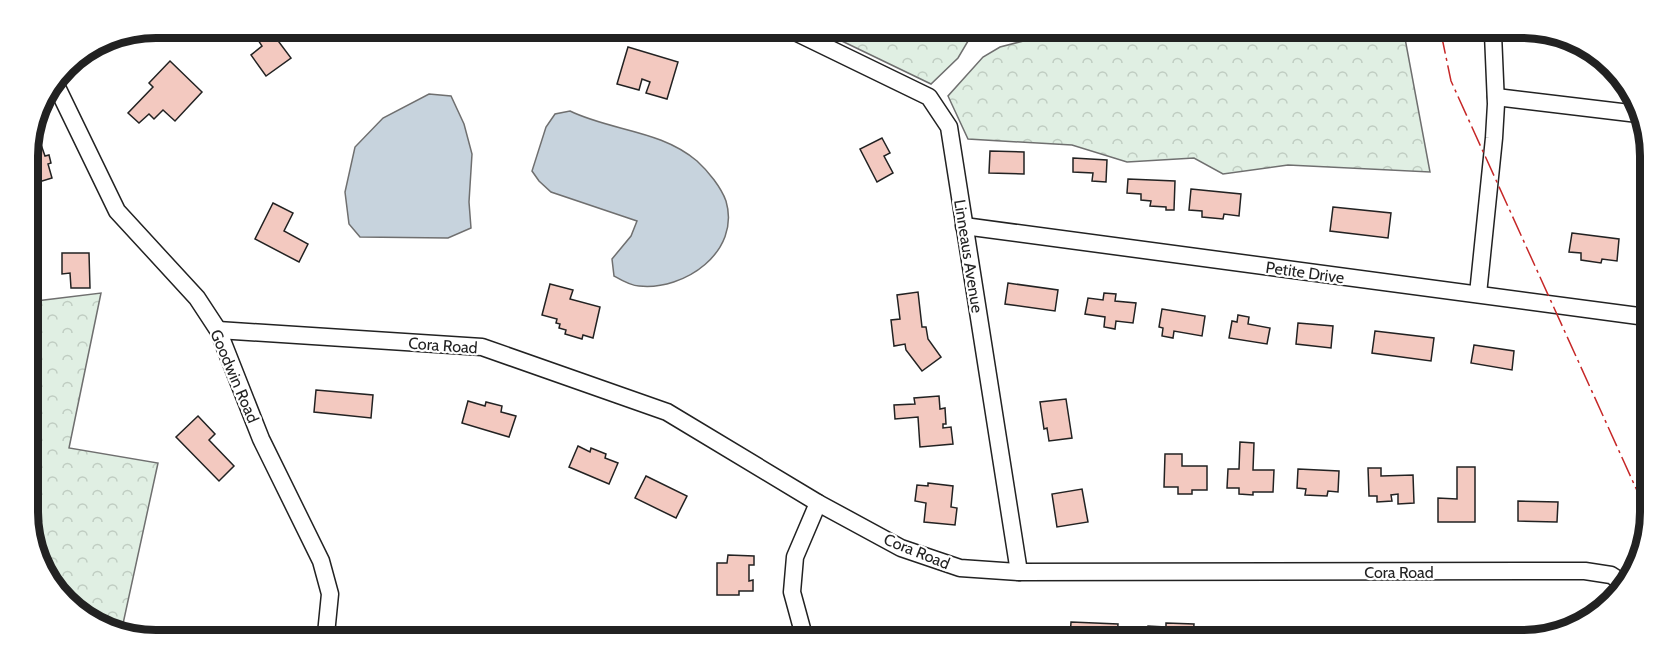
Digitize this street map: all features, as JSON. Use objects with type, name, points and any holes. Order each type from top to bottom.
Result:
[{"type":"street","name":"Linneaus Avenue","points":[[807,38],[928,97],[949,127],[1019,572]]},
{"type":"street","points":[[1478,294],[1494,138],[1496,97],[1493,38]]},
{"type":"street","name":"Goodwin Road","points":[[58,89],[117,211],[197,298],[218,330],[261,440],[321,561],[330,594],[326,630]]},
{"type":"street","points":[[1496,97],[1631,113]]},
{"type":"street","name":"Petite Drive","points":[[964,226],[1640,316]]},
{"type":"street","name":"Cora Road","points":[[218,330],[482,347],[667,412],[818,503],[901,548],[960,568],[1019,572],[1586,571],[1611,575],[1618,579]]},
{"type":"street","points":[[802,630],[792,592],[795,557],[818,503]]},
{"type":"green space","points":[[836,38],[970,38],[958,58],[931,84]]},
{"type":"green space","points":[[1035,38],[1405,38],[1430,172],[1288,165],[1223,174],[1194,158],[1127,162],[1072,145],[968,139],[948,96],[983,57],[1000,47]]},
{"type":"green space","points":[[101,293],[69,448],[158,463],[123,624],[90,610],[67,589],[57,577],[50,563],[40,534],[38,519],[38,301]]},
{"type":"shaded area","points":[[429,94],[451,96],[464,124],[472,154],[469,202],[471,228],[448,238],[360,237],[349,224],[345,192],[355,147],[383,118]]},
{"type":"shaded area","points":[[570,111],[668,143],[697,161],[705,170],[724,196],[728,220],[725,236],[717,252],[705,264],[690,275],[656,286],[633,285],[614,276],[612,259],[631,236],[637,221],[551,192],[532,171],[546,127],[555,114]]},
{"type":"building","points":[[276,38],[291,58],[266,76],[251,55],[262,46],[258,40]]},
{"type":"building","points":[[628,47],[678,62],[667,99],[646,93],[650,82],[642,79],[639,90],[617,84]]},
{"type":"building","points":[[170,61],[202,92],[175,121],[163,110],[154,119],[149,114],[139,123],[128,113],[153,87],[149,83]]},
{"type":"building","points":[[882,138],[890,153],[884,156],[893,173],[877,182],[860,149]]},
{"type":"building","points":[[39,139],[45,156],[49,155],[51,163],[48,164],[52,178],[38,182]]},
{"type":"building","points":[[990,151],[1024,152],[1024,174],[989,173]]},
{"type":"building","points":[[1073,158],[1107,160],[1106,182],[1092,181],[1093,173],[1073,172]]},
{"type":"building","points":[[1128,179],[1175,181],[1174,210],[1150,206],[1151,201],[1141,200],[1141,194],[1127,193]]},
{"type":"building","points":[[1191,189],[1241,194],[1239,216],[1224,214],[1223,219],[1202,217],[1202,211],[1189,210]]},
{"type":"building","points":[[273,203],[293,213],[284,231],[308,244],[299,262],[255,239]]},
{"type":"building","points":[[1333,207],[1391,213],[1388,238],[1330,231]]},
{"type":"building","points":[[1572,233],[1619,239],[1617,261],[1602,259],[1601,263],[1581,260],[1581,253],[1569,252]]},
{"type":"building","points":[[62,253],[89,253],[90,288],[71,288],[70,273],[62,274]]},
{"type":"building","points":[[1008,283],[1058,290],[1055,311],[1005,304]]},
{"type":"building","points":[[550,284],[573,290],[570,299],[600,307],[593,338],[583,335],[582,339],[565,334],[566,330],[559,328],[560,324],[556,323],[557,319],[542,315]]},
{"type":"building","points":[[918,292],[922,327],[926,327],[928,339],[941,357],[922,371],[906,350],[905,344],[894,346],[891,320],[900,319],[897,295]]},
{"type":"building","points":[[1104,293],[1116,294],[1115,301],[1136,303],[1133,323],[1116,321],[1115,329],[1104,327],[1105,317],[1085,314],[1088,298],[1103,300]]},
{"type":"building","points":[[1162,309],[1205,316],[1202,336],[1174,331],[1173,338],[1162,336],[1163,328],[1159,327]]},
{"type":"building","points":[[1238,315],[1249,317],[1248,324],[1270,328],[1267,344],[1229,338],[1232,321],[1237,322]]},
{"type":"building","points":[[1298,323],[1333,326],[1331,348],[1296,344]]},
{"type":"building","points":[[1375,331],[1434,338],[1431,361],[1372,353]]},
{"type":"building","points":[[1474,345],[1514,351],[1512,370],[1471,363]]},
{"type":"building","points":[[316,390],[373,395],[371,418],[314,412]]},
{"type":"building","points":[[939,396],[940,409],[945,408],[946,424],[943,424],[943,428],[951,427],[953,444],[920,447],[918,417],[895,419],[894,405],[915,404],[914,398]]},
{"type":"building","points":[[1066,399],[1072,438],[1049,441],[1047,428],[1044,429],[1040,402]]},
{"type":"building","points":[[468,401],[485,406],[486,402],[502,406],[501,412],[516,416],[509,437],[462,423]]},
{"type":"building","points":[[198,416],[215,434],[209,440],[234,466],[219,481],[176,437]]},
{"type":"building","points":[[1240,442],[1254,443],[1253,470],[1274,470],[1273,492],[1253,492],[1253,495],[1239,494],[1239,488],[1227,488],[1228,469],[1239,469]]},
{"type":"building","points":[[578,446],[590,452],[591,448],[606,454],[605,458],[618,463],[609,484],[569,467]]},
{"type":"building","points":[[1165,454],[1182,454],[1182,466],[1207,466],[1207,490],[1192,490],[1192,494],[1178,494],[1178,487],[1164,487]]},
{"type":"building","points":[[1457,467],[1475,467],[1475,522],[1438,522],[1438,498],[1457,499]]},
{"type":"building","points":[[1368,468],[1381,468],[1381,476],[1413,475],[1414,503],[1398,504],[1398,494],[1391,495],[1392,501],[1377,502],[1377,496],[1369,496]]},
{"type":"building","points":[[1298,469],[1339,471],[1338,492],[1328,491],[1327,496],[1305,495],[1306,489],[1297,488]]},
{"type":"building","points":[[646,476],[687,496],[676,518],[635,498]]},
{"type":"building","points":[[928,483],[953,486],[951,507],[957,508],[955,525],[924,522],[926,503],[915,501],[917,485],[928,486]]},
{"type":"building","points":[[1082,489],[1088,522],[1057,527],[1052,494]]},
{"type":"building","points":[[1518,501],[1558,502],[1557,522],[1518,521]]},
{"type":"building","points":[[728,555],[754,556],[754,565],[749,565],[749,581],[753,580],[753,591],[739,591],[739,595],[717,595],[717,563],[727,563]]},
{"type":"building","points":[[1071,622],[1118,624],[1118,629],[1071,629]]},
{"type":"building","points":[[1166,623],[1194,624],[1194,629],[1148,629],[1148,626],[1166,627]]},
{"type":"power","points":[[1442,38],[1451,81],[1640,497]]}]
